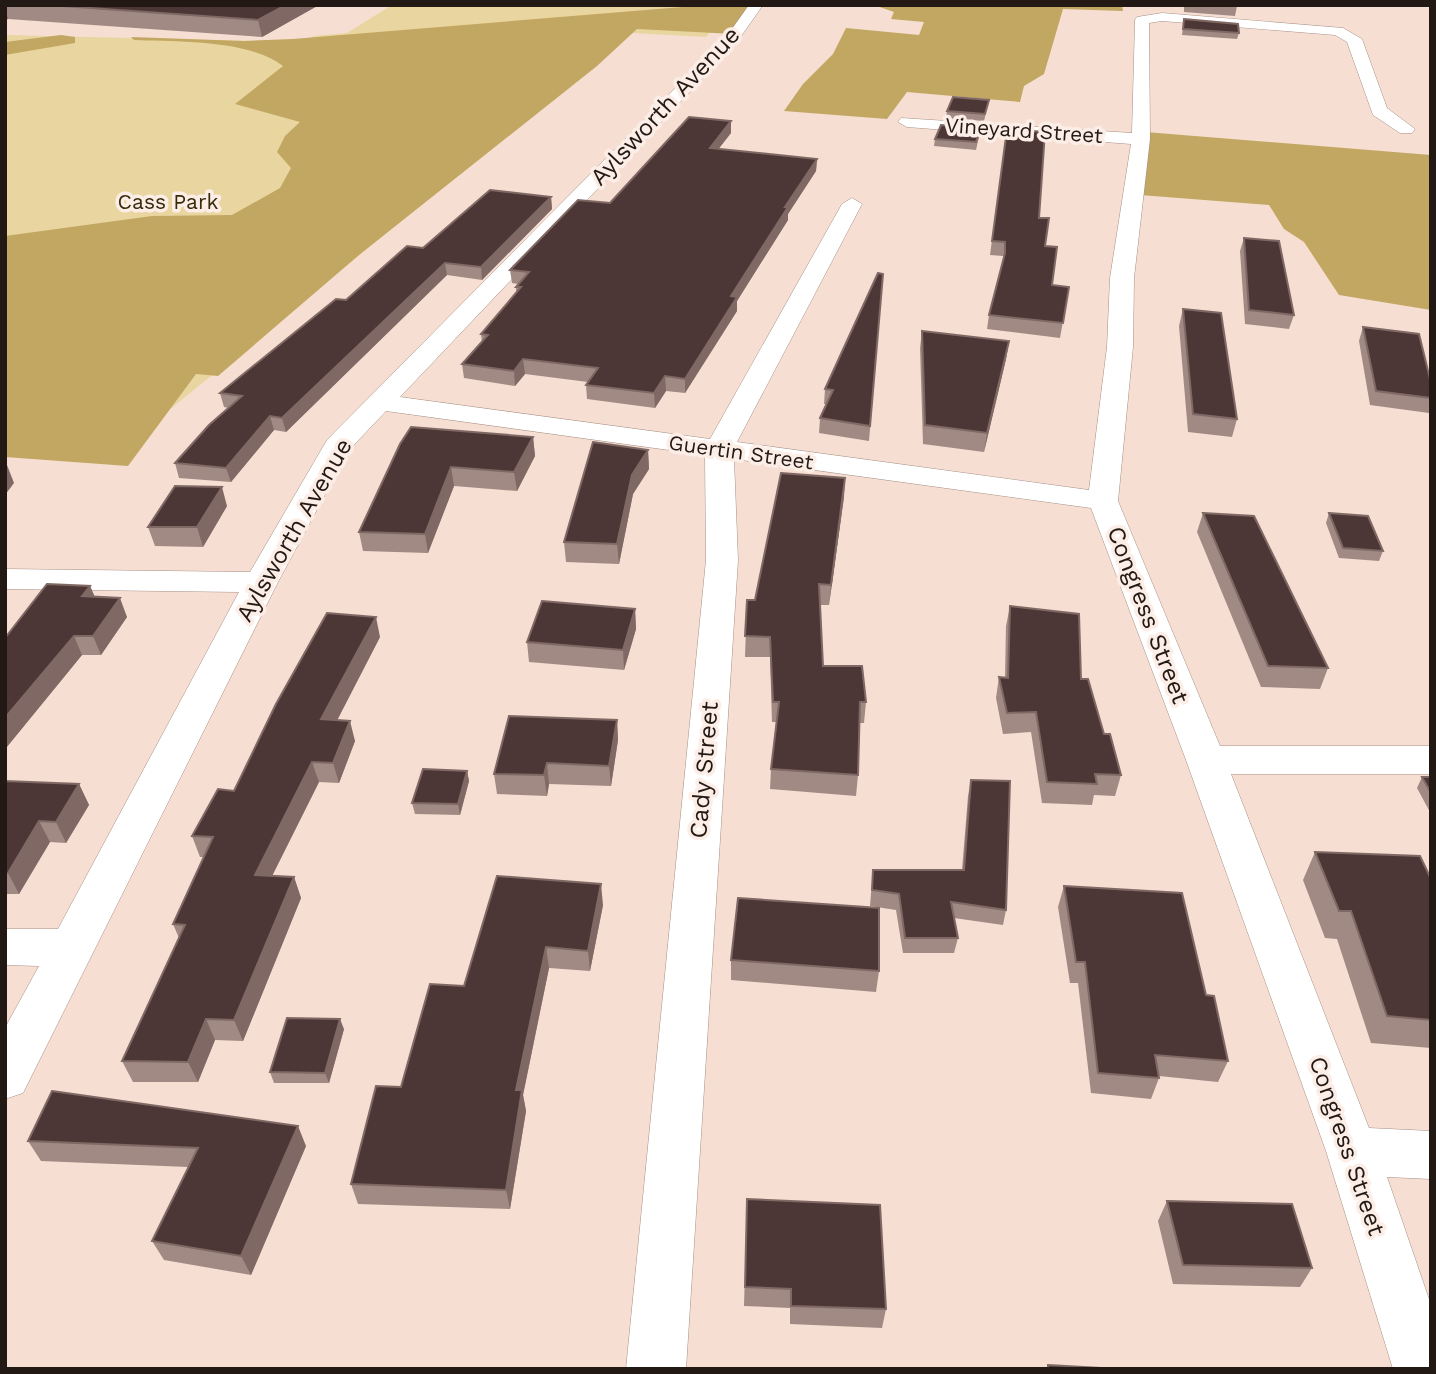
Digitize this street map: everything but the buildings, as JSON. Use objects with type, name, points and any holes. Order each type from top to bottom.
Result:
[{"type":"street","name":"Aylsworth Avenue","points":[[5,1077],[261,582],[337,446],[732,39],[756,5]]},
{"type":"street","name":"Congress Street","points":[[1406,129],[1379,111],[1354,39],[1342,25],[1162,16],[1142,20],[1141,139],[1122,278],[1120,347],[1103,501],[1206,760],[1352,1151],[1423,1369]]},
{"type":"street","name":"Vineyard Street","points":[[907,122],[1141,139]]},
{"type":"street","points":[[719,449],[852,204]]},
{"type":"street","name":"Guertin Street","points":[[378,402],[1103,501]]},
{"type":"street","name":"Cady Street","points":[[656,1369],[676,1094],[722,560],[719,449]]},
{"type":"street","points":[[5,579],[261,582]]},
{"type":"street","points":[[1206,760],[1431,760]]},
{"type":"street","points":[[5,947],[72,948]]},
{"type":"street","points":[[1352,1151],[1431,1155]]},
{"type":"green space","name":"Cass Park","points":[[392,5],[758,5],[731,6],[706,37],[632,33],[152,424],[5,373],[5,35],[301,42],[314,36],[347,33]]},
{"type":"shaded area","name":"Cass Park","points":[[707,5],[757,7],[734,34],[637,29],[597,66],[359,255],[218,376],[196,374],[128,466],[5,457],[5,236],[152,216],[232,215],[280,188],[291,168],[277,152],[285,136],[300,122],[235,104],[283,66],[268,57],[232,46],[134,40],[131,37],[244,41],[293,39]]},
{"type":"shaded area","points":[[874,5],[1122,5],[1123,11],[1063,9],[1044,74],[1024,86],[1020,102],[907,92],[887,119],[784,111],[803,84],[833,54],[846,28],[919,35],[924,22],[891,19],[894,12]]},
{"type":"shaded area","points":[[61,35],[75,37],[75,43],[5,55],[5,42]]},
{"type":"shaded area","points":[[1145,132],[1431,155],[1431,310],[1339,295],[1304,242],[1284,229],[1269,205],[1140,195]]}]
